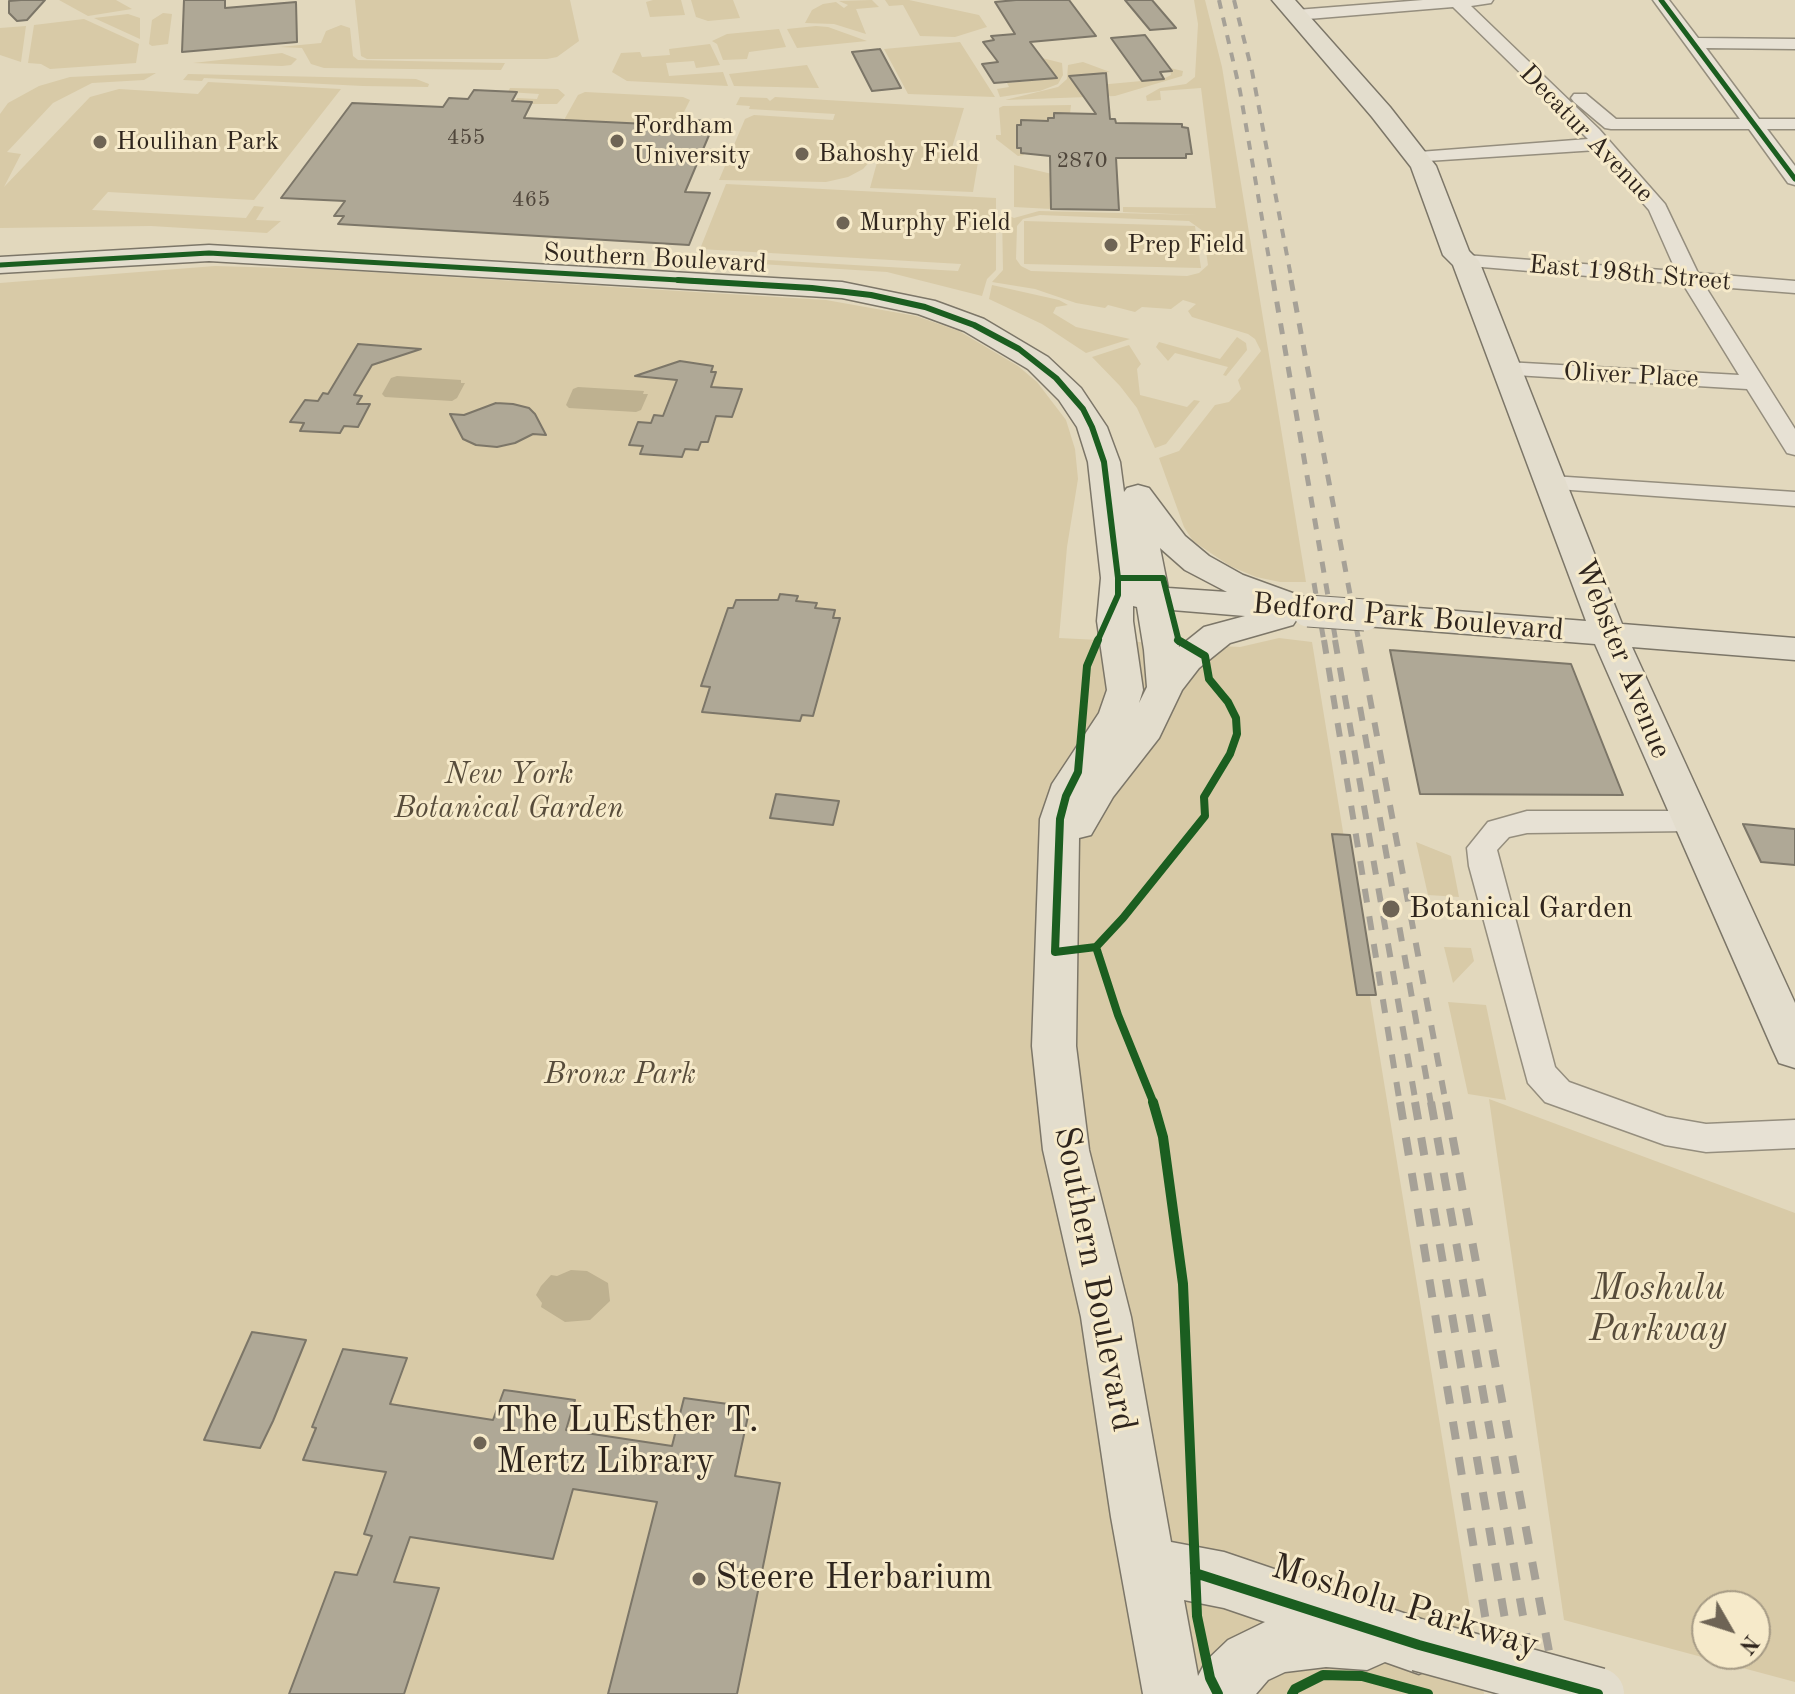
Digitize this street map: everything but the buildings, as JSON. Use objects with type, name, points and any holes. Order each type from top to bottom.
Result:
[{"type":"main road","name":"Webster Avenue","points":[[1297,7],[1425,157],[1457,255],[1465,261],[1609,635],[1795,1050]]},
{"type":"main road","name":"Southern Boulevard","points":[[36,237],[166,237],[832,278],[901,288],[991,317],[1035,340],[1068,365],[1101,398],[1126,448],[1132,488],[1134,596],[1115,621],[1125,682],[1123,698],[1117,715],[1078,772],[1066,796],[1060,819],[1053,993],[1060,1106],[1073,1185],[1109,1332],[1172,1694]]},
{"type":"main road","name":"Southern Boulevard","points":[[0,265],[180,253],[252,255],[812,288],[871,295],[925,307],[974,325],[1019,349],[1056,378],[1083,409],[1104,462],[1118,578],[1134,596],[1162,650],[1165,687],[1146,729],[1094,796],[1060,861]]},
{"type":"main road","points":[[1132,488],[1173,543],[1197,563],[1231,582],[1308,611]]},
{"type":"main road","name":"Bedford Park Boulevard","points":[[1134,596],[1795,649]]},
{"type":"main road","points":[[1165,687],[1195,651],[1217,635],[1308,611]]},
{"type":"main road","name":"Mosholu Parkway","points":[[1149,1566],[1224,1580],[1419,1645],[1598,1694]]},
{"type":"main road","points":[[1220,1694],[1248,1660],[1281,1644],[1326,1638],[1419,1645]]},
{"type":"street","points":[[1297,7],[1485,0]]},
{"type":"street","points":[[1661,0],[1795,179]]},
{"type":"street","name":"Decatur Avenue","points":[[1456,1],[1600,144],[1658,208],[1690,279],[1795,448]]},
{"type":"street","points":[[1693,43],[1795,44]]},
{"type":"street","points":[[1542,85],[1566,86],[1611,124],[1795,124]]},
{"type":"street","points":[[1425,157],[1600,144]]},
{"type":"street","name":"East 198th Street","points":[[1465,261],[1795,287]]},
{"type":"street","name":"Oliver Place","points":[[1506,369],[1756,383]]},
{"type":"street","points":[[1552,483],[1795,499]]},
{"type":"street","points":[[1690,821],[1537,821],[1507,826],[1491,835],[1482,848],[1481,856],[1540,1073],[1549,1087],[1647,1126],[1683,1135],[1706,1138],[1795,1134]]},
{"type":"green space","points":[[59,0],[116,0],[132,9],[88,16]]},
{"type":"green space","points":[[355,0],[570,0],[579,41],[557,57],[547,59],[367,59],[361,56]]},
{"type":"green space","points":[[681,0],[685,15],[650,17],[646,2]]},
{"type":"green space","points":[[691,0],[733,0],[740,18],[708,21],[696,17]]},
{"type":"green space","points":[[872,0],[879,7],[856,9],[866,34],[834,24],[805,23],[812,10],[823,4],[836,2],[844,8],[848,5],[839,1]]},
{"type":"green space","points":[[885,0],[909,0],[979,15],[987,27],[955,37],[920,36],[903,5],[889,6]]},
{"type":"green space","points":[[1194,0],[1205,0],[1222,67],[1306,582],[1280,582],[1256,577],[1230,566],[1193,541],[1184,527],[1159,458],[1179,451],[1215,405],[1229,402],[1241,389],[1238,380],[1261,351],[1255,339],[1248,334],[1192,317],[1188,311],[1196,304],[1183,300],[1171,309],[1142,307],[1135,312],[1108,305],[1105,308],[1076,303],[1035,289],[992,282],[1003,270],[1002,213],[1014,218],[1039,211],[1198,215],[1123,212],[1123,207],[1216,208],[1201,88],[1160,91],[1161,100],[1147,101],[1146,96],[1160,88],[1186,84],[1195,77],[1198,24]],"holes":[[[1040,215],[1189,221],[1203,231],[1208,265],[1199,273],[1187,276],[1031,271],[1016,259],[1017,226],[1023,219]]]},
{"type":"green space","points":[[163,13],[172,14],[168,44],[152,46],[149,44],[152,20]]},
{"type":"green space","points":[[128,14],[140,18],[140,39],[94,18]]},
{"type":"green space","points":[[84,19],[139,44],[136,63],[50,69],[41,64],[28,63],[34,25]]},
{"type":"green space","points":[[341,25],[350,28],[353,56],[358,60],[505,63],[501,70],[324,68],[311,64],[302,48],[279,47],[321,43],[326,31]]},
{"type":"green space","points":[[26,26],[21,62],[0,55],[0,28]]},
{"type":"green space","points":[[828,27],[867,41],[797,48],[787,29]]},
{"type":"green space","points":[[779,29],[786,47],[749,52],[747,59],[723,60],[717,44],[712,41],[727,34]]},
{"type":"green space","points":[[960,42],[995,97],[908,94],[884,49]]},
{"type":"green space","points":[[710,44],[720,65],[696,68],[694,61],[666,63],[669,76],[723,72],[728,86],[627,81],[612,72],[621,53],[640,52],[642,57],[670,55],[669,49]]},
{"type":"green space","points":[[282,53],[297,59],[291,65],[282,66],[193,63]]},
{"type":"green space","points":[[1042,58],[1062,63],[1063,75],[1058,84],[1040,91],[1000,97],[997,89],[1009,87],[1007,83],[1041,80]]},
{"type":"green space","points":[[1083,62],[1110,72],[1083,75],[1077,87],[1163,79],[1171,75],[1170,68],[1183,71],[1182,76],[1115,96],[1005,100],[1058,87],[1067,79],[1068,65]]},
{"type":"green space","points":[[807,65],[819,88],[734,86],[729,74]]},
{"type":"green space","points":[[156,73],[144,80],[92,83],[53,103],[7,152],[21,154],[4,187],[90,97],[119,89],[198,94],[208,82],[341,89],[254,200],[108,192],[92,210],[246,218],[254,206],[264,207],[256,220],[281,221],[267,233],[151,226],[0,228],[0,114],[8,103],[39,86],[70,77]]},
{"type":"green space","points":[[188,74],[416,79],[429,84],[428,87],[363,86],[204,78],[202,81],[183,80]]},
{"type":"green space","points":[[510,88],[558,89],[565,95],[557,104],[531,104],[516,101],[517,98],[537,99],[539,94],[508,92]]},
{"type":"green space","points":[[585,92],[683,97],[690,100],[677,126],[564,120],[578,95]]},
{"type":"green space","points":[[740,97],[767,98],[770,101],[775,97],[964,108],[950,154],[979,156],[973,192],[870,188],[881,148],[875,148],[872,159],[863,169],[848,177],[826,182],[719,180],[745,119],[754,115],[833,120],[835,114],[749,109],[750,106],[736,105]]},
{"type":"green space","points":[[1071,105],[1070,114],[1054,114],[1054,118],[1048,118],[1048,121],[1022,120],[1021,125],[1017,125],[1017,129],[1021,129],[1021,144],[1017,144],[1017,148],[1021,148],[1024,155],[1018,156],[996,139],[996,135],[1001,135],[999,108],[1003,106]]},
{"type":"green space","points":[[1014,165],[1052,174],[1051,209],[1014,207]]},
{"type":"green space","name":"Murphy Field","points":[[726,184],[996,198],[996,270],[987,279],[982,296],[887,272],[713,261],[715,257],[958,271],[961,264],[700,249]]},
{"type":"green space","name":"Prep Field","points":[[1024,221],[1195,226],[1201,268],[1024,264]]},
{"type":"green space","name":"New York Botanical Garden","points":[[215,266],[319,269],[826,300],[916,316],[959,331],[1018,366],[1037,382],[1066,420],[1075,449],[1078,479],[1067,547],[1059,638],[1240,647],[1279,638],[1312,642],[1484,1694],[0,1694],[0,283]]},
{"type":"green space","points":[[992,285],[1059,300],[1068,305],[1056,307],[1053,313],[1076,327],[1130,339],[1086,353],[1042,324],[989,299]]},
{"type":"green space","points":[[1237,337],[1246,343],[1247,350],[1226,376],[1223,375],[1228,367],[1175,353],[1168,361],[1156,347],[1159,342],[1220,359]]},
{"type":"green space","points":[[1129,345],[1141,364],[1137,369],[1140,395],[1187,407],[1194,400],[1200,401],[1166,444],[1155,448],[1137,408],[1092,357]]},
{"type":"green space","points":[[1416,842],[1451,856],[1459,897],[1428,895]]},
{"type":"green space","points":[[1444,947],[1471,948],[1474,961],[1453,983]]},
{"type":"green space","points":[[1448,1002],[1486,1005],[1506,1100],[1468,1094]]},
{"type":"green space","name":"Moshulu Parkway","points":[[1489,1099],[1795,1213],[1795,1682],[1750,1670],[1771,1670],[1771,1590],[1691,1590],[1691,1654],[1564,1620]]},
{"type":"shaded area","points":[[391,378],[461,380],[465,383],[452,401],[385,397],[382,394]]},
{"type":"shaded area","points":[[573,389],[644,391],[643,394],[648,394],[641,410],[636,412],[569,408],[566,405]]},
{"type":"shaded area","points":[[571,1270],[587,1271],[608,1283],[610,1301],[590,1320],[565,1322],[541,1307],[542,1303],[536,1295],[551,1275],[557,1276]]},
{"type":"railway","points":[[1219,0],[1240,91],[1273,282]]},
{"type":"railway","points":[[1234,0],[1252,71],[1292,282]]},
{"type":"railway","points":[[1273,280],[1336,642]]},
{"type":"railway","points":[[1291,280],[1359,642]]},
{"type":"railway","points":[[1314,583],[1324,642]]},
{"type":"railway","points":[[1324,640],[1400,1104]]},
{"type":"railway","points":[[1335,640],[1416,1104]]},
{"type":"railway","points":[[1359,640],[1446,1104]]},
{"type":"railway","points":[[1360,707],[1431,1104]]},
{"type":"railway","points":[[1400,1102],[1498,1694]]},
{"type":"railway","points":[[1415,1102],[1518,1694]]},
{"type":"railway","points":[[1431,1102],[1537,1694]]},
{"type":"railway","points":[[1446,1102],[1557,1694]]},
{"type":"cycle path","points":[[1661,0],[1795,179]]},
{"type":"cycle path","points":[[0,265],[209,253],[812,288],[871,295],[925,307],[974,325],[1019,349],[1056,378],[1083,409],[1092,427],[1104,462],[1118,578],[1118,595],[1087,666],[1078,772],[1066,796],[1060,819],[1055,952],[1096,947],[1123,918],[1205,816],[1204,797],[1230,754],[1237,734],[1236,718],[1228,702],[1209,679],[1205,656],[1178,642],[1163,578],[1118,578]]},
{"type":"cycle path","points":[[1096,947],[1118,1015],[1149,1087],[1163,1137],[1183,1284],[1197,1616],[1210,1678],[1218,1694]]},
{"type":"cycle path","points":[[1195,1573],[1419,1645],[1598,1694]]},
{"type":"cycle path","points":[[1292,1694],[1295,1689],[1323,1675],[1362,1676],[1428,1694]]},
{"type":"place","name":"Fordham University","points":[[617,141]]},
{"type":"place","name":"Houlihan Park","points":[[100,142]]},
{"type":"place","name":"Bahoshy Field","points":[[802,154]]},
{"type":"place","name":"Murphy Field","points":[[843,223]]},
{"type":"place","name":"Prep Field","points":[[1111,245]]},
{"type":"place","name":"Botanical Garden","points":[[1391,909]]},
{"type":"place","name":"The LuEsther T. Mertz Library","points":[[480,1443]]},
{"type":"place","name":"Steere Herbarium","points":[[699,1579]]},
{"type":"park label","name":"Bronx Park","points":[[620,1075]]}]
